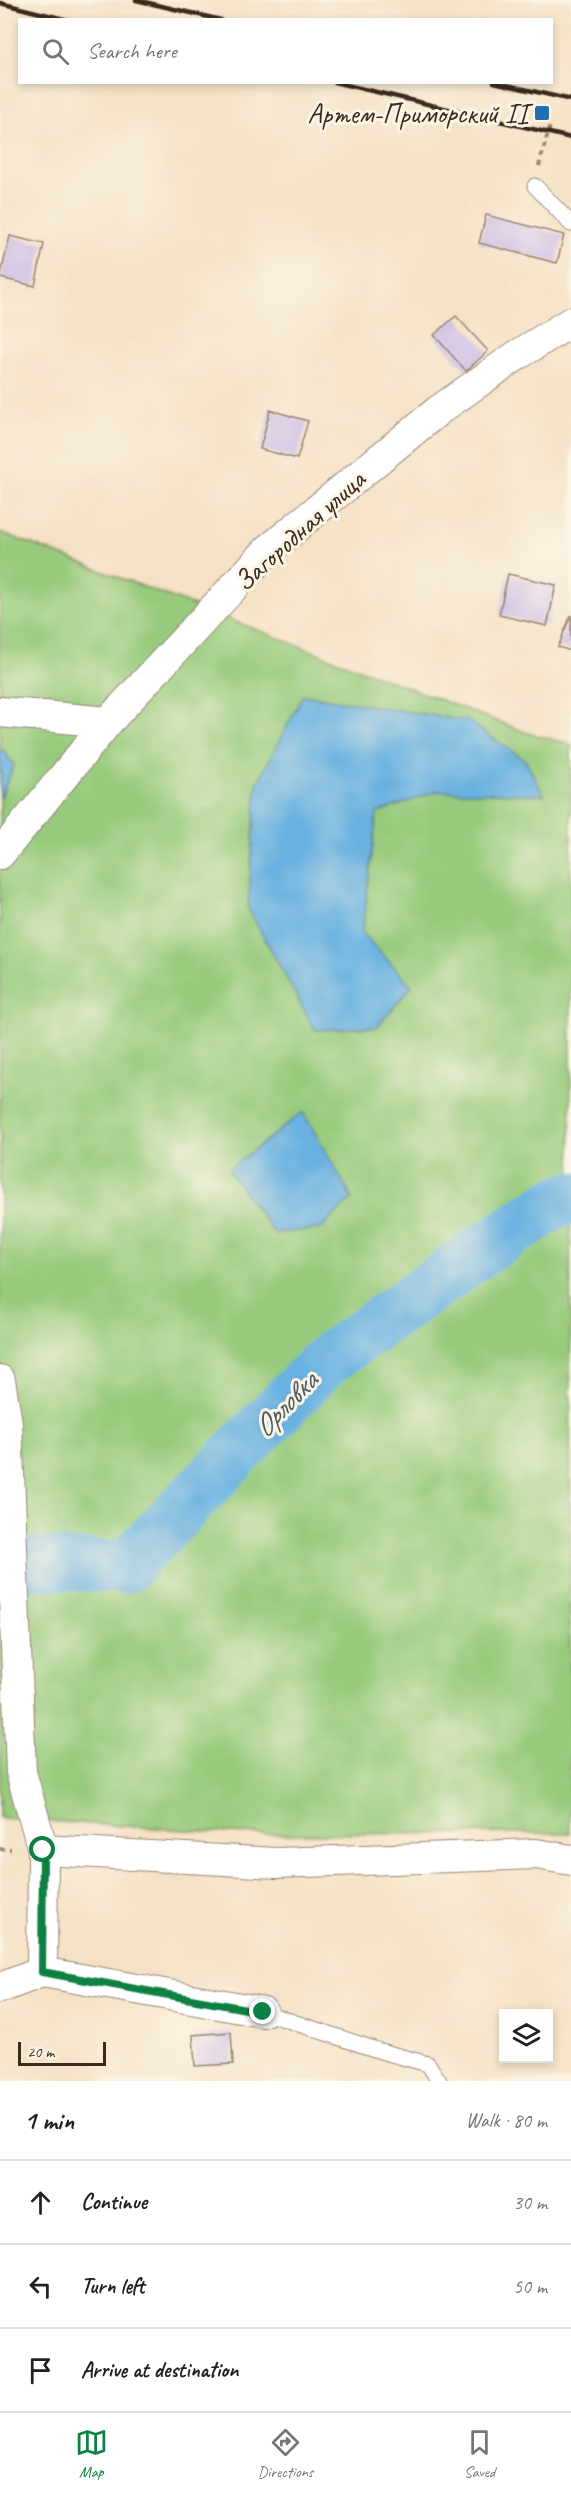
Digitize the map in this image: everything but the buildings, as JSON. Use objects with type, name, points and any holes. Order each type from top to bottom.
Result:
[{"type":"street","name":"Загородная улица","points":[[0,854],[108,722],[268,550],[439,410],[516,356],[571,322]]},
{"type":"street","points":[[0,712],[108,722]]},
{"type":"street","points":[[0,1380],[7,1423],[21,1772],[43,1850],[42,1972]]},
{"type":"street","points":[[43,1850],[276,1863],[536,1854],[571,1860]]},
{"type":"street","points":[[0,1988],[42,1972],[263,2012]]},
{"type":"lane","points":[[535,186],[571,224]]},
{"type":"lane","points":[[263,2012],[380,2052],[428,2064],[439,2081]]},
{"type":"green space","points":[[0,532],[528,733],[571,744],[570,1833],[246,1834],[0,1818]]},
{"type":"water","points":[[303,695],[468,721],[525,760],[544,795],[437,791],[377,813],[362,933],[412,986],[377,1027],[315,1030],[248,908],[257,784]]},
{"type":"water","points":[[0,750],[4,751],[14,765],[0,799]]},
{"type":"water","points":[[303,1112],[352,1198],[321,1229],[274,1233],[228,1170]]},
{"type":"waterway","name":"Орловка","points":[[0,1562],[126,1567],[327,1360],[468,1260],[553,1204],[571,1198]]},
{"type":"railway","points":[[136,0],[212,18]]},
{"type":"railway","points":[[0,3],[60,18]]},
{"type":"railway","points":[[342,84],[571,138]]},
{"type":"railway","points":[[503,84],[571,100]]},
{"type":"place","name":"Артем-Приморский II","points":[[542,113]]},
{"type":"route","points":[[43,1850],[42,1972],[263,2012]]}]
